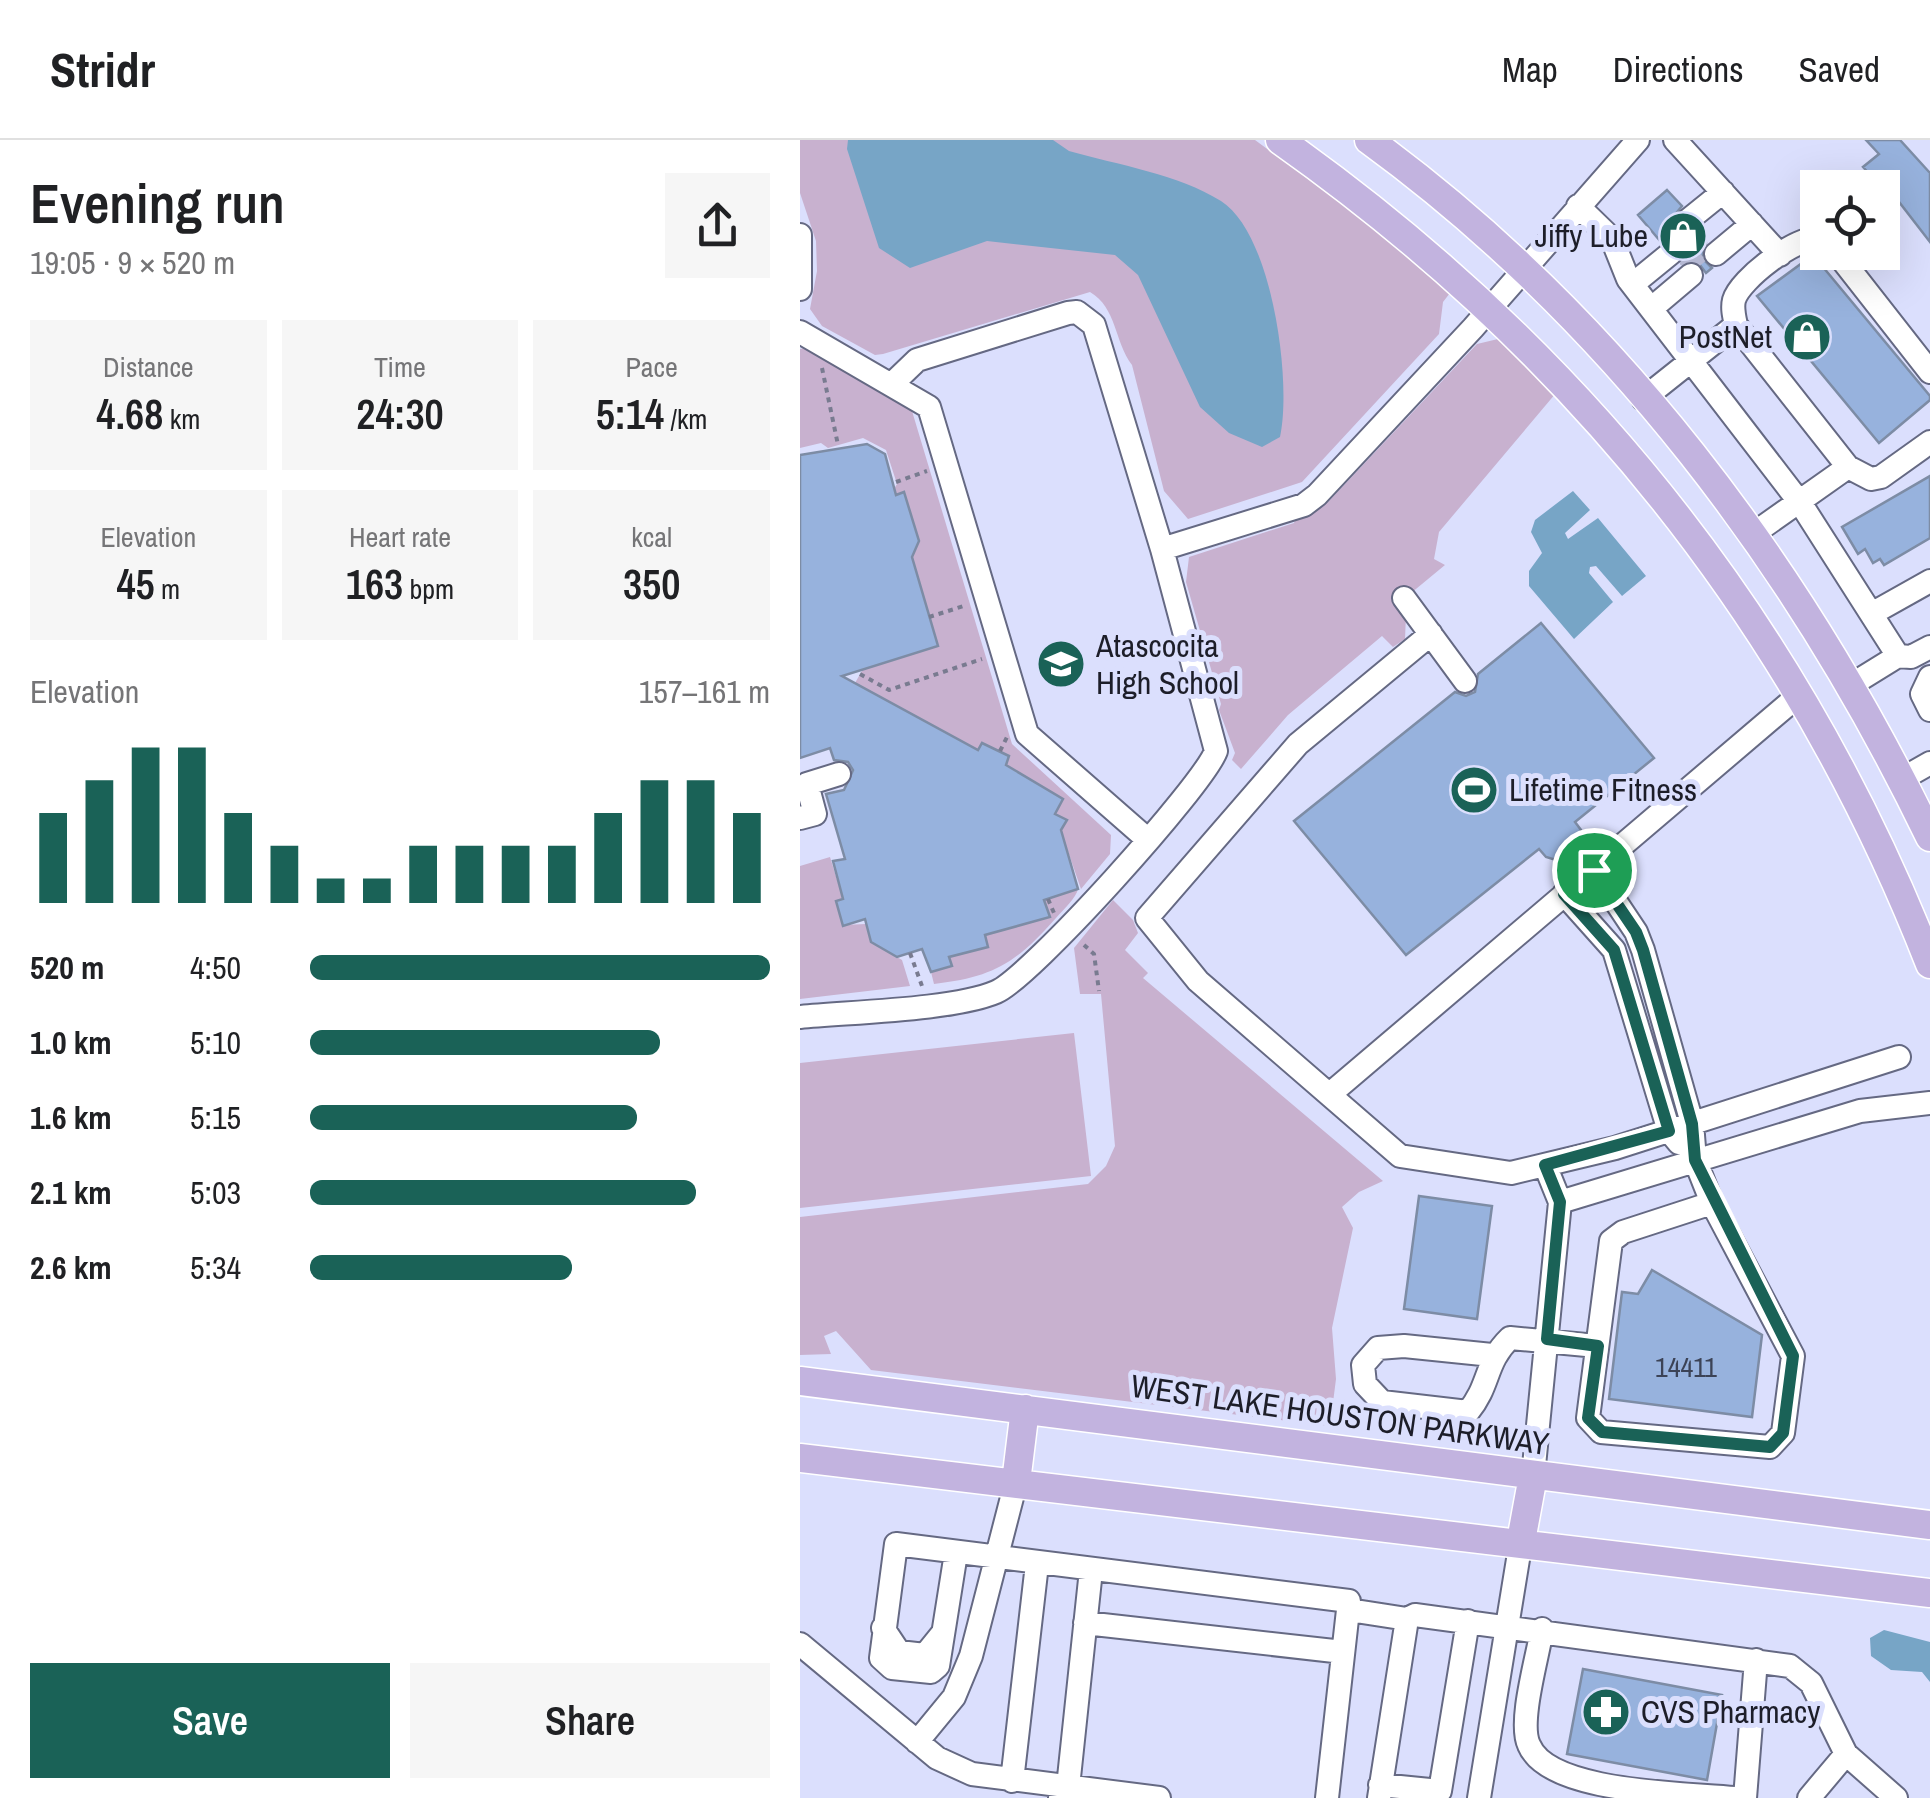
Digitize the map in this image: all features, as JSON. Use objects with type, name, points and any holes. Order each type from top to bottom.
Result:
[{"type":"main road","points":[[1280,140],[1373,208],[1489,306],[1630,457],[1692,534],[1798,695],[1851,787],[1930,964]]},
{"type":"main road","points":[[1369,140],[1523,268],[1628,375],[1643,399],[1753,534],[1851,685],[1930,837]]},
{"type":"main road","name":"WEST LAKE HOUSTON PARKWAY","points":[[800,1382],[1930,1526]]},
{"type":"main road","points":[[1016,1482],[1024,1408]]},
{"type":"main road","points":[[800,1458],[1521,1541],[1930,1593]]},
{"type":"main road","points":[[1521,1541],[1533,1476]]},
{"type":"street","points":[[1162,548],[1304,505],[1638,140]]},
{"type":"street","points":[[1676,140],[1780,255]]},
{"type":"street","points":[[1578,206],[1612,239],[1638,291],[1802,504],[1898,656]]},
{"type":"street","points":[[1737,208],[1702,238],[1737,208]]},
{"type":"street","points":[[800,235],[800,289]]},
{"type":"street","points":[[1800,240],[1736,294],[1732,305],[1736,325],[1848,468],[1871,479],[1881,478],[1930,442]]},
{"type":"street","points":[[1638,291],[1677,259],[1638,291]]},
{"type":"street","points":[[1850,270],[1930,372]]},
{"type":"street","points":[[800,1017],[978,998],[1003,988],[1043,956],[1206,770],[1216,751],[1100,334],[1086,317],[1068,312],[917,360],[892,384]]},
{"type":"street","points":[[1643,399],[1736,325]]},
{"type":"street","points":[[800,332],[929,407],[1027,734],[1147,839]]},
{"type":"street","points":[[1753,534],[1802,504],[1848,468]]},
{"type":"street","points":[[1873,614],[1930,582]]},
{"type":"street","points":[[1404,598],[1465,682]]},
{"type":"street","points":[[1431,634],[1298,744],[1148,918],[1198,981],[1400,1156],[1511,1173],[1669,1131],[1899,1057]]},
{"type":"street","points":[[1851,685],[1898,656],[1912,658],[1930,647]]},
{"type":"street","points":[[1930,676],[1922,694],[1930,710]]},
{"type":"street","points":[[1330,1094],[1798,695]]},
{"type":"street","points":[[1902,778],[1930,764]]},
{"type":"street","points":[[800,818],[815,814],[807,784],[838,774]]},
{"type":"street","points":[[1594,870],[1636,932],[1692,1124],[1695,1160],[1712,1203],[1793,1356],[1783,1433],[1770,1447],[1602,1432],[1588,1418],[1611,1241],[1623,1232],[1712,1203]]},
{"type":"street","points":[[1564,894],[1614,950],[1669,1131],[1695,1160]]},
{"type":"street","points":[[1560,1202],[1860,1111],[1930,1103]]},
{"type":"street","points":[[1533,1476],[1560,1202],[1545,1165]]},
{"type":"street","points":[[1492,1356],[1404,1346],[1378,1348],[1362,1365],[1364,1384],[1382,1402],[1468,1412],[1484,1392],[1492,1356],[1510,1338],[1598,1346]]},
{"type":"street","points":[[917,1742],[954,1697],[971,1656],[1016,1482]]},
{"type":"street","points":[[1479,1798],[1521,1541]]},
{"type":"street","points":[[956,1554],[938,1666],[930,1672],[892,1668],[881,1658],[896,1544],[1349,1600],[1327,1798]]},
{"type":"street","points":[[1010,1789],[1037,1564]]},
{"type":"street","points":[[1064,1792],[1091,1570]]},
{"type":"street","points":[[1349,1610],[1407,1619],[1415,1614],[1507,1624],[1790,1666],[1811,1683],[1846,1754],[1896,1798]]},
{"type":"street","points":[[1407,1619],[1380,1792],[1440,1791],[1468,1620]]},
{"type":"street","points":[[1085,1623],[1343,1652]]},
{"type":"street","points":[[1542,1629],[1527,1719],[1528,1744],[1540,1761],[1592,1784],[1734,1798]]},
{"type":"street","points":[[800,1644],[937,1758],[1010,1789],[1159,1798]]},
{"type":"street","points":[[1745,1798],[1756,1660]]},
{"type":"street","points":[[1809,1798],[1846,1754]]},
{"type":"path","points":[[819,354],[838,445]]},
{"type":"path","points":[[896,482],[946,465]]},
{"type":"path","points":[[930,617],[971,604]]},
{"type":"path","points":[[860,674],[889,690],[987,657]]},
{"type":"path","points":[[1000,751],[1009,732],[1014,742]]},
{"type":"path","points":[[1057,921],[1068,908]]},
{"type":"path","points":[[910,952],[923,989]]},
{"type":"path","points":[[905,990],[936,988]]},
{"type":"shaded area","points":[[800,140],[1255,140],[1373,227],[1450,293],[1443,302],[1439,334],[1302,482],[1188,519],[1164,491],[1132,365],[1105,307],[1090,292],[883,354],[875,355],[822,326],[810,309],[817,271],[816,241],[800,193]]},
{"type":"shaded area","points":[[1498,339],[1556,393],[1439,532],[1434,559],[1445,565],[1399,603],[1406,615],[1405,639],[1393,647],[1382,636],[1288,715],[1241,769],[1232,760],[1235,753],[1219,710],[1221,704],[1186,582],[1189,557],[1294,523],[1296,517],[1328,502],[1477,344]]},
{"type":"shaded area","points":[[800,349],[912,411],[1012,744],[1111,835],[1110,854],[1081,889],[1055,814],[1062,798],[1006,765],[1009,756],[983,743],[978,750],[855,683],[863,669],[937,643],[910,550],[919,541],[904,493],[889,497],[897,484],[886,450],[863,438],[828,448],[821,443],[800,448]]},
{"type":"shaded area","points":[[830,857],[843,899],[836,902],[843,925],[866,924],[871,942],[902,960],[910,986],[800,999],[800,866]]},
{"type":"shaded area","points":[[1078,889],[1066,907],[1016,957],[973,977],[934,984],[931,972],[952,966],[949,957],[985,935],[1049,917],[1044,899]]},
{"type":"shaded area","points":[[1113,900],[1133,920],[1138,933],[1125,950],[1148,973],[1143,978],[1383,1181],[1359,1192],[1342,1207],[1353,1228],[1332,1328],[1336,1379],[1330,1426],[871,1370],[836,1331],[824,1336],[831,1354],[800,1355],[800,1217],[1088,1184],[1106,1166],[1115,1146],[1101,994],[1080,994],[1074,948]]},
{"type":"shaded area","points":[[1074,1033],[1091,1176],[800,1208],[800,1063]]},
{"type":"water","points":[[848,140],[1053,140],[1069,151],[1167,177],[1221,201],[1239,218],[1266,276],[1280,347],[1280,437],[1262,447],[1229,433],[1200,407],[1138,275],[1115,255],[987,241],[910,268],[879,248],[847,149]]},
{"type":"water","points":[[1573,491],[1590,510],[1565,533],[1568,539],[1598,518],[1646,576],[1622,596],[1596,566],[1590,567],[1589,573],[1613,602],[1574,639],[1529,586],[1529,571],[1542,553],[1531,532],[1535,520]]},
{"type":"water","points":[[1884,1630],[1930,1642],[1930,1682],[1922,1672],[1891,1670],[1871,1656],[1870,1638]]},
{"type":"building","points":[[1866,140],[1900,140],[1930,173],[1930,242],[1900,203],[1900,170],[1863,167],[1879,154]]},
{"type":"building","points":[[1667,190],[1682,206],[1673,217],[1675,230],[1683,235],[1697,232],[1706,243],[1702,258],[1712,268],[1706,273],[1697,261],[1682,263],[1686,252],[1682,243],[1670,238],[1661,242],[1638,215]]},
{"type":"building","points":[[1800,265],[1800,270],[1825,270],[1930,400],[1879,443],[1757,296]]},
{"type":"building","points":[[867,444],[885,454],[896,495],[904,492],[919,541],[912,557],[938,646],[842,676],[978,750],[982,743],[1009,756],[1006,765],[1063,799],[1055,814],[1067,820],[1061,830],[1078,889],[1044,900],[1050,917],[985,935],[988,947],[949,957],[952,966],[931,972],[922,949],[897,957],[871,942],[865,919],[843,926],[836,901],[843,899],[833,861],[845,859],[826,794],[844,790],[853,770],[848,762],[834,760],[830,748],[800,758],[800,455]]},
{"type":"building","points":[[1930,476],[1930,538],[1884,565],[1880,559],[1873,563],[1865,549],[1858,554],[1842,527]]},
{"type":"building","name":"Lifetime Fitness","points":[[1541,623],[1654,758],[1575,822],[1581,830],[1580,846],[1566,863],[1546,857],[1539,849],[1406,955],[1294,821],[1455,692],[1466,696],[1475,692],[1478,674]]},
{"type":"building","points":[[1419,1196],[1492,1206],[1477,1319],[1404,1309]]},
{"type":"building","points":[[1652,1270],[1762,1335],[1752,1417],[1609,1399],[1622,1292],[1638,1294]]},
{"type":"building","points":[[1583,1669],[1722,1695],[1707,1780],[1567,1754]]},
{"type":"tunnel","points":[[1671,253],[1696,231]]},
{"type":"tunnel","points":[[1682,266],[1708,245]]},
{"type":"place","name":"Jiffy Lube","points":[[1683,236]]},
{"type":"place","name":"PostNet","points":[[1807,337]]},
{"type":"place","name":"Atascocita High School","points":[[1061,664]]},
{"type":"place","name":"Lifetime Fitness","points":[[1474,790]]},
{"type":"place","name":"CVS Pharmacy","points":[[1606,1712]]},
{"type":"route","points":[[1594,870],[1636,932],[1643,950],[1692,1124],[1695,1160],[1712,1203],[1793,1356],[1783,1433],[1770,1447],[1602,1432],[1588,1418],[1598,1346],[1547,1339],[1560,1202],[1545,1165],[1669,1131],[1614,950],[1564,894],[1594,870]]}]
